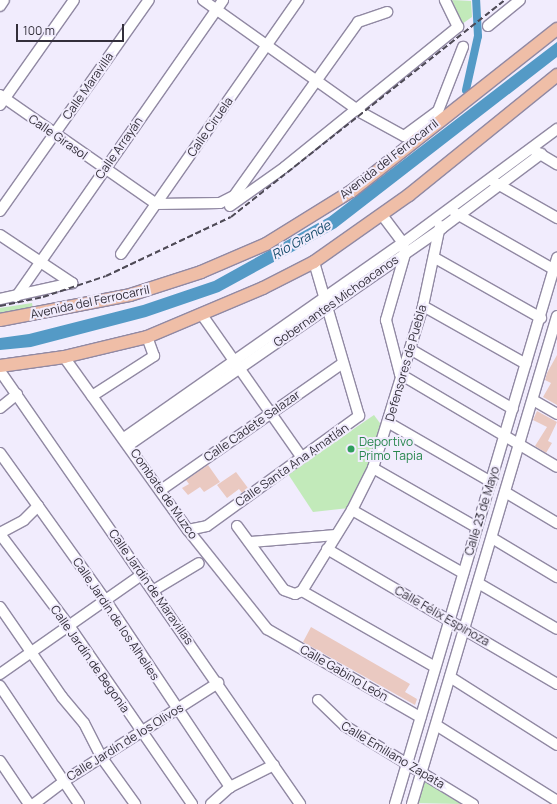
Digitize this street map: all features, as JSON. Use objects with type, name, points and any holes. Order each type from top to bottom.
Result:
[{"type":"main road","name":"Avenida del Ferrocarril","points":[[0,320],[130,295],[201,272],[266,244],[353,190],[557,30]]},
{"type":"main road","points":[[0,366],[64,357],[147,337],[202,315],[314,262],[382,215],[557,75]]},
{"type":"street","points":[[0,6],[4,0]]},
{"type":"street","points":[[2,100],[74,0]]},
{"type":"street","name":"Calle Maravilla","points":[[0,211],[149,0]]},
{"type":"street","points":[[203,0],[359,111],[404,136],[438,111],[463,47]]},
{"type":"street","name":"Calle Arrayán","points":[[16,297],[223,0]]},
{"type":"street","name":"Calle Ciruela","points":[[121,254],[298,0]]},
{"type":"street","points":[[156,204],[229,204],[285,167],[359,111],[458,27],[445,0]]},
{"type":"street","points":[[488,26],[520,0]]},
{"type":"street","points":[[229,204],[314,79],[358,22],[387,12]]},
{"type":"street","name":"Calle Girasol","points":[[2,100],[156,204]]},
{"type":"street","name":"Gobernantes Michoacanos","points":[[325,303],[405,254],[439,224],[451,208],[494,183],[536,152],[557,129]]},
{"type":"street","points":[[536,152],[557,164]]},
{"type":"street","points":[[494,183],[557,218]]},
{"type":"street","name":"Gobernantes Michoacanos","points":[[126,442],[325,303],[404,243],[439,224],[458,217],[494,183]]},
{"type":"street","points":[[451,208],[458,217],[553,269]]},
{"type":"street","points":[[382,215],[404,243],[405,254],[386,320],[400,374],[557,467]]},
{"type":"street","name":"Defensores de Puebla","points":[[299,593],[352,510],[373,468],[389,423],[400,374],[410,349],[423,306],[435,258],[439,224]]},
{"type":"street","points":[[0,235],[40,262]]},
{"type":"street","points":[[435,258],[541,318]]},
{"type":"street","name":"Calle 23 de Mayo","points":[[395,804],[476,527],[541,318],[557,258]]},
{"type":"street","name":"Avenida del Ferrocarril","points":[[0,299],[16,297],[72,283],[40,262]]},
{"type":"street","name":"Calle Santa Ana Amatlán","points":[[188,530],[207,526],[359,416],[314,262]]},
{"type":"street","points":[[423,306],[526,364]]},
{"type":"street","points":[[202,315],[302,458]]},
{"type":"street","name":"Calle 23 de Mayo","points":[[412,804],[519,445],[556,327],[557,316]]},
{"type":"street","points":[[92,396],[154,356],[147,337]]},
{"type":"street","points":[[410,349],[513,409]]},
{"type":"street","name":"Combate de Muzco","points":[[64,357],[162,490],[188,530],[267,629]]},
{"type":"street","name":"Calle Cadete Salazar","points":[[162,490],[270,411],[343,363]]},
{"type":"street","name":"Calle Jardín de Maravillas","points":[[0,371],[143,574],[300,804]]},
{"type":"street","points":[[0,408],[17,394]]},
{"type":"street","points":[[533,400],[557,414]]},
{"type":"street","points":[[389,423],[491,482]]},
{"type":"street","name":"Calle Jardín de los Alhelies","points":[[0,453],[106,601],[230,787]]},
{"type":"street","points":[[373,468],[476,527]]},
{"type":"street","points":[[505,492],[557,523]]},
{"type":"street","points":[[0,534],[24,520],[38,506]]},
{"type":"street","points":[[352,510],[463,573]]},
{"type":"street","points":[[237,526],[251,542],[284,590],[299,593],[435,667]]},
{"type":"street","name":"Calle Jardín de Begonia","points":[[0,534],[70,627],[141,733],[192,804]]},
{"type":"street","points":[[251,542],[336,535]]},
{"type":"street","points":[[492,538],[557,576]]},
{"type":"street","name":"Calle Félix Espinoza","points":[[327,549],[464,628],[557,684]]},
{"type":"street","points":[[154,590],[199,563]]},
{"type":"street","points":[[0,674],[70,627],[143,574]]},
{"type":"street","points":[[478,583],[557,629]]},
{"type":"street","points":[[0,607],[31,652],[84,723],[102,758],[135,804]]},
{"type":"street","name":"Calle Gabino León","points":[[267,629],[420,717]]},
{"type":"street","points":[[450,678],[557,745]]},
{"type":"street","name":"Calle Jardín de los Olivos","points":[[34,804],[64,781],[218,683]]},
{"type":"street","points":[[0,686],[79,804]]},
{"type":"street","name":"Calle Emiliano Zapata","points":[[318,700],[344,726],[473,804]]},
{"type":"street","points":[[436,725],[557,801]]},
{"type":"street","points":[[0,761],[29,804]]},
{"type":"street","points":[[211,804],[230,787],[274,766]]},
{"type":"green space","points":[[452,0],[471,1],[472,17],[462,24]]},
{"type":"green space","points":[[32,303],[33,309],[0,315],[0,308]]},
{"type":"green space","name":"Deportivo Primo Tapia","points":[[374,415],[385,430],[349,508],[313,512],[288,474]]},
{"type":"green space","points":[[421,779],[461,804],[413,803]]},
{"type":"water","name":"Río Grande","points":[[557,42],[557,57],[336,228],[219,292],[146,317],[31,347],[0,350],[0,338],[29,334],[143,305],[214,281],[329,217]]},
{"type":"building","points":[[557,355],[557,405],[543,397],[551,383],[545,380],[547,373]]},
{"type":"building","points":[[537,411],[557,422],[548,441],[552,443],[546,453],[535,446],[547,427],[533,420]]},
{"type":"building","points":[[208,465],[220,482],[204,492],[200,487],[188,495],[182,488],[189,484],[186,480]]},
{"type":"building","points":[[236,472],[248,488],[242,493],[239,489],[227,498],[217,485]]},
{"type":"building","points":[[311,627],[410,684],[405,692],[417,699],[415,705],[303,642]]},
{"type":"waterway","points":[[466,90],[478,36],[476,0]]},
{"type":"railway","points":[[0,306],[43,297],[106,276],[231,217],[505,0]]},
{"type":"place","name":"Deportivo Primo Tapia","points":[[351,449]]}]
